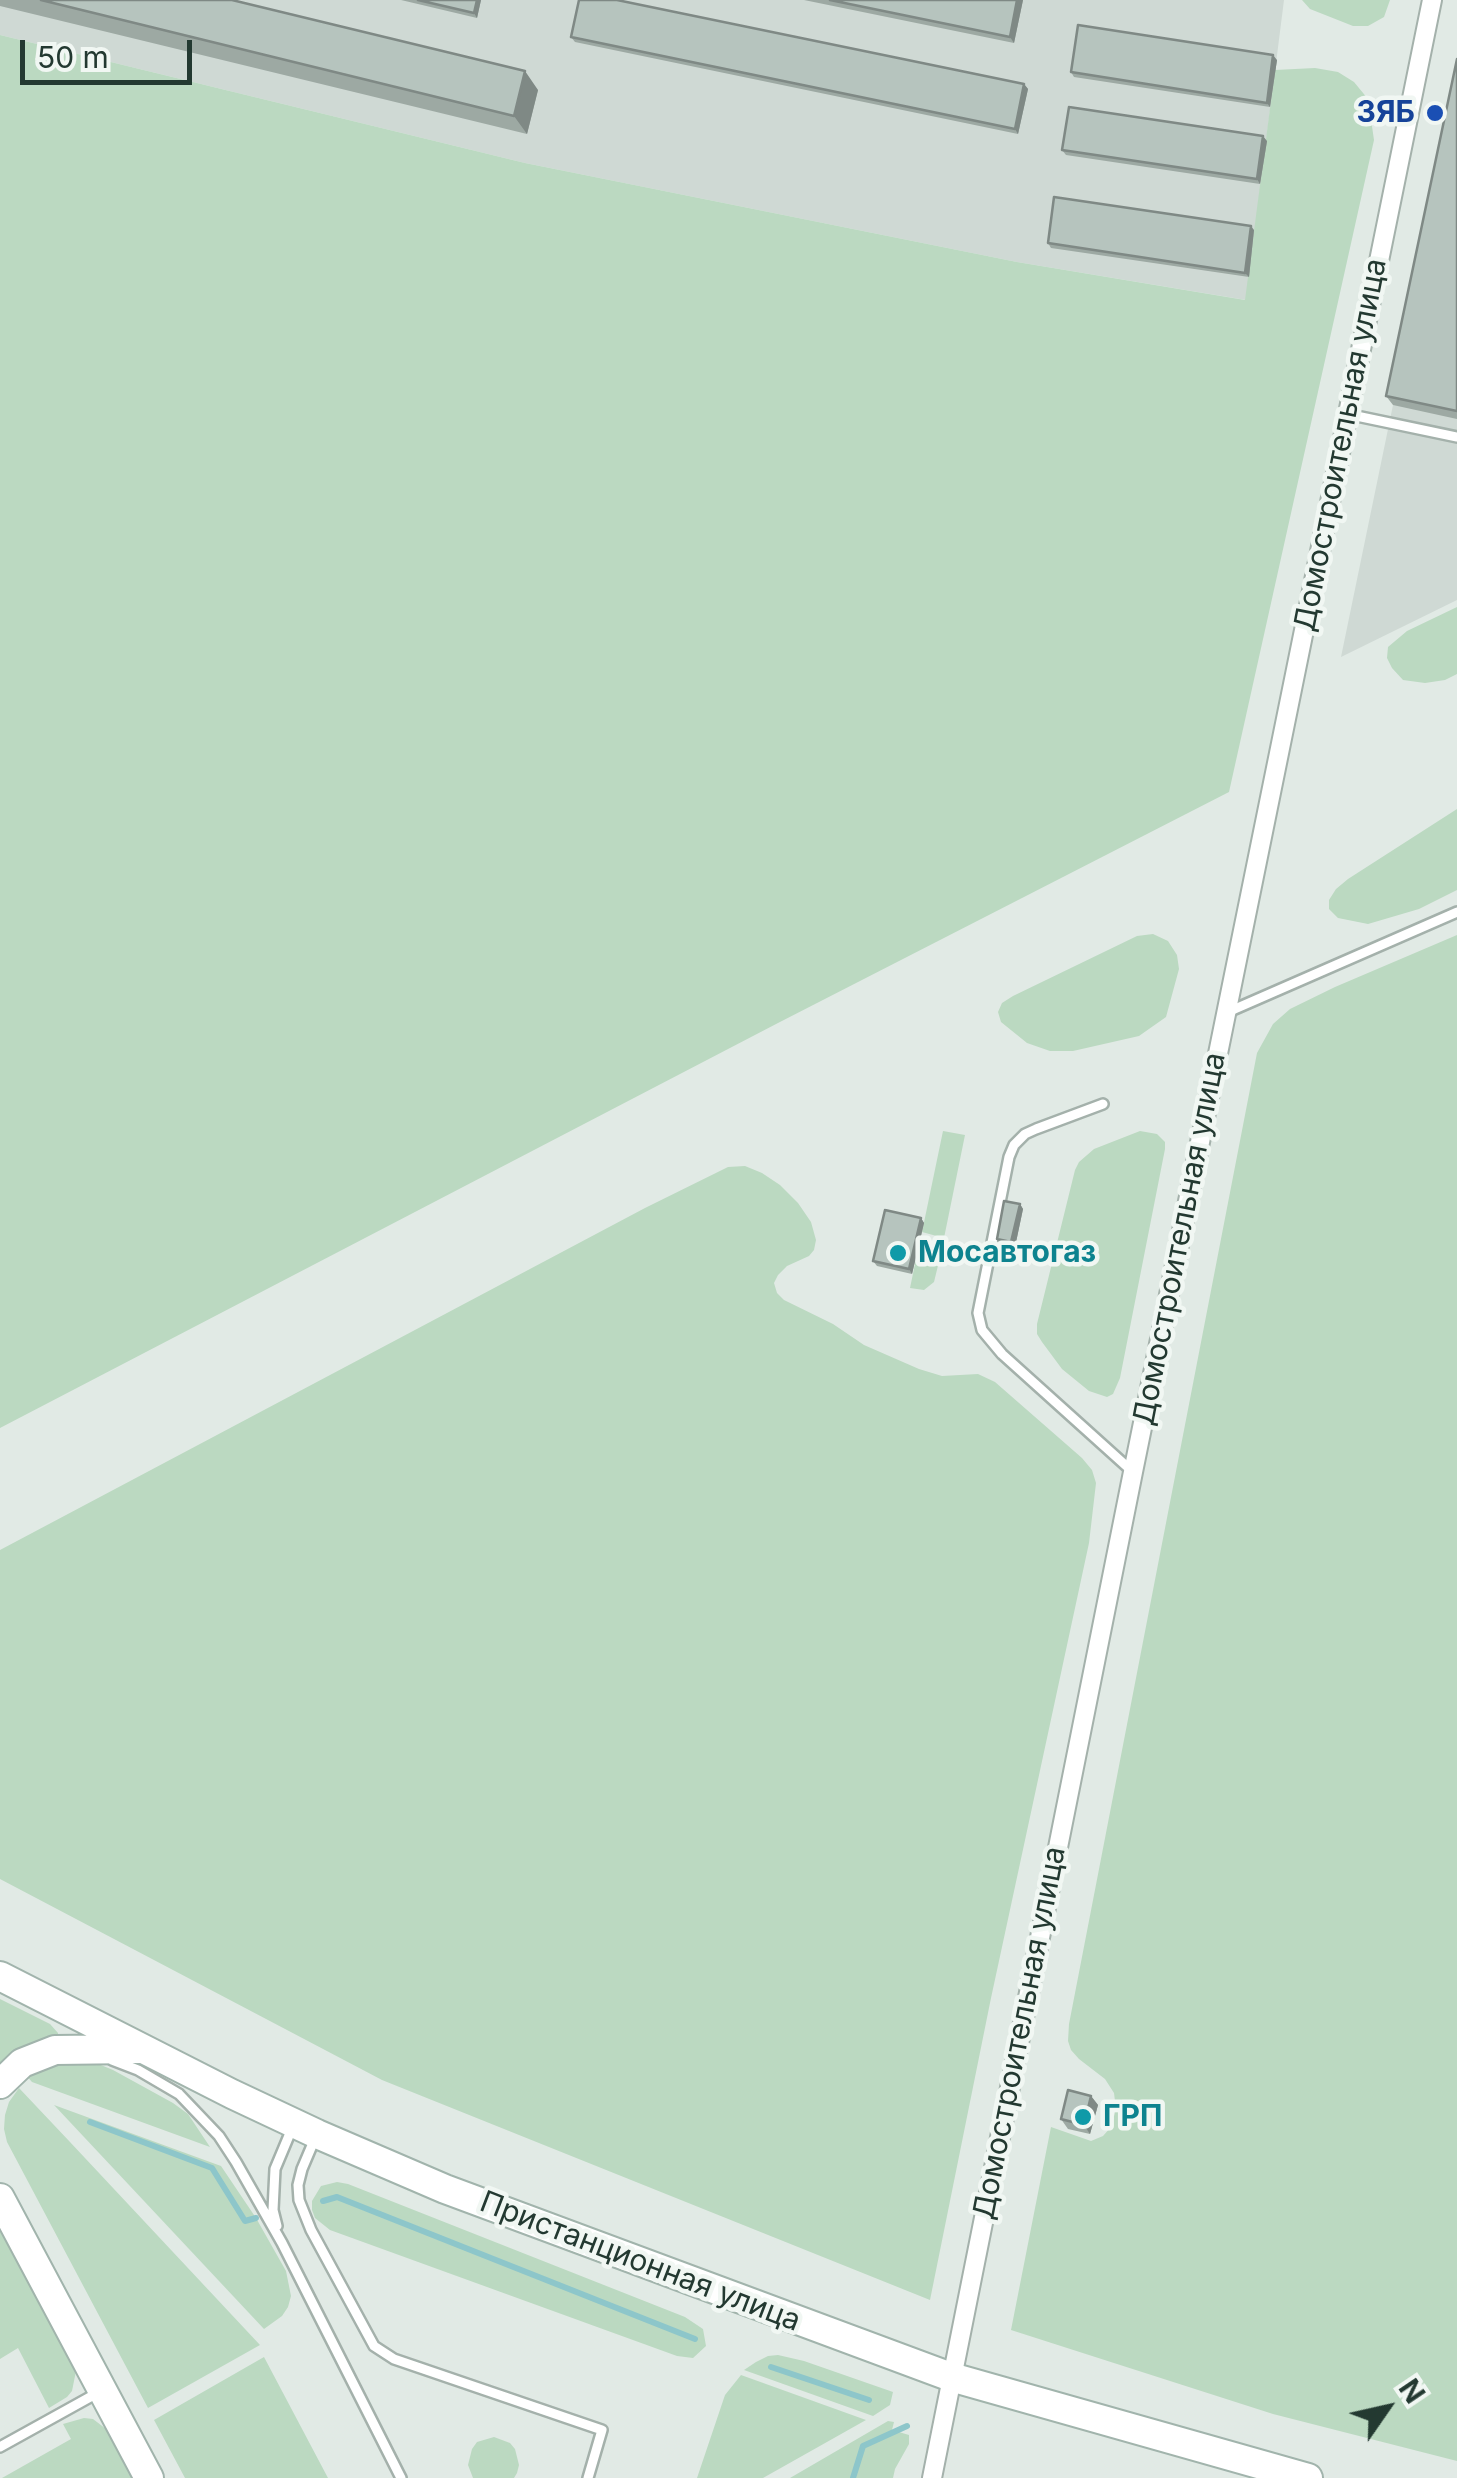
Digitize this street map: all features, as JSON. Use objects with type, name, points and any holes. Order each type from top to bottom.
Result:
[{"type":"main road","name":"Пристанционная улица","points":[[0,1976],[305,2128],[444,2189],[951,2377],[1308,2478]]},
{"type":"main road","points":[[0,2084],[22,2063],[39,2055],[70,2049],[141,2048]]},
{"type":"main road","points":[[0,2198],[149,2478]]},
{"type":"street","name":"Домостроительная улица","points":[[932,2478],[1432,0]]},
{"type":"lane","points":[[1347,414],[1457,437]]},
{"type":"lane","points":[[1226,1014],[1457,912]]},
{"type":"lane","points":[[1103,1104],[1036,1129],[1014,1145],[978,1313],[982,1330],[1002,1354],[1133,1472]]},
{"type":"lane","points":[[70,2049],[138,2070],[179,2094],[219,2136],[282,2243],[400,2478]]},
{"type":"lane","points":[[282,2243],[273,2210],[275,2168],[305,2128]]},
{"type":"lane","points":[[305,2128],[299,2200],[311,2230],[374,2346],[394,2359],[602,2430],[588,2478]]},
{"type":"lane","points":[[0,2448],[103,2390]]},
{"type":"shaded area","points":[[0,0],[1284,0],[1246,300],[1017,262],[525,163],[0,35]]},
{"type":"shaded area","points":[[1457,105],[1457,600],[1341,657],[1393,405]]},
{"type":"green space","points":[[1302,0],[1390,0],[1384,17],[1368,26],[1353,26],[1310,9]]},
{"type":"green space","points":[[0,35],[525,163],[1017,262],[1245,300],[1275,70],[1315,68],[1338,72],[1354,82],[1368,99],[1374,140],[1229,792],[0,1428]]},
{"type":"green space","points":[[1457,607],[1457,674],[1425,683],[1403,680],[1387,658],[1388,647],[1407,631]]},
{"type":"green space","points":[[1457,809],[1457,890],[1419,909],[1368,924],[1338,918],[1329,909],[1329,900],[1348,879]]},
{"type":"green space","points":[[1153,934],[1168,941],[1177,955],[1179,969],[1166,1017],[1139,1036],[1073,1051],[1050,1051],[1027,1043],[1001,1022],[998,1012],[1002,1003],[1013,996],[1137,936]]},
{"type":"green space","points":[[1457,935],[1457,2461],[1273,2414],[1011,2330],[1051,2127],[1091,2141],[1111,2127],[1116,2109],[1114,2093],[1105,2079],[1071,2050],[1069,2024],[1257,1053],[1273,1024],[1290,1009]]},
{"type":"green space","points":[[943,1131],[965,1135],[944,1238],[922,1232]]},
{"type":"green space","points":[[1140,1131],[1157,1134],[1165,1142],[1165,1149],[1120,1378],[1113,1394],[1107,1397],[1089,1391],[1062,1369],[1037,1334],[1037,1324],[1079,1162],[1094,1149]]},
{"type":"green space","points":[[745,1166],[780,1185],[811,1222],[816,1240],[814,1250],[787,1266],[774,1283],[784,1300],[833,1324],[864,1345],[919,1369],[942,1376],[978,1374],[995,1382],[1082,1458],[1096,1483],[1089,1543],[930,2300],[382,2080],[0,1879],[0,1550],[645,1208],[728,1167]]},
{"type":"green space","points":[[920,1240],[943,1245],[934,1282],[924,1290],[910,1288]]},
{"type":"green space","points":[[0,1999],[50,2024],[58,2036],[0,2067]]},
{"type":"green space","points":[[44,2063],[96,2063],[113,2070],[188,2114],[210,2147],[32,2082],[25,2074]]},
{"type":"green space","points":[[19,2088],[260,2345],[148,2408],[7,2142],[5,2115]]},
{"type":"green space","points":[[54,2105],[221,2166],[286,2271],[291,2296],[282,2316],[264,2329]]},
{"type":"green space","points":[[337,2182],[685,2317],[703,2329],[706,2346],[693,2358],[677,2356],[330,2230],[315,2218],[312,2201],[321,2186]]},
{"type":"green space","points":[[0,2227],[76,2371],[72,2391],[49,2408],[18,2348],[0,2359]]},
{"type":"green space","points":[[778,2355],[893,2392],[890,2405],[873,2416],[744,2370],[768,2356]]},
{"type":"green space","points":[[264,2357],[328,2478],[185,2478],[154,2420]]},
{"type":"green space","points":[[741,2375],[866,2420],[763,2478],[697,2478],[725,2395]]},
{"type":"green space","points":[[93,2419],[106,2429],[133,2478],[2,2478],[71,2439],[63,2424]]},
{"type":"green space","points":[[888,2421],[894,2422],[892,2430],[909,2435],[909,2444],[893,2478],[790,2478]]},
{"type":"green space","points":[[494,2437],[515,2449],[517,2473],[514,2478],[473,2478],[468,2465],[472,2449],[477,2442]]},
{"type":"building","points":[[41,0],[232,0],[525,71],[514,116]]},
{"type":"building","points":[[418,0],[477,0],[474,13]]},
{"type":"building","points":[[579,0],[617,0],[1024,84],[1015,129],[571,37]]},
{"type":"building","points":[[830,0],[1017,0],[1010,37]]},
{"type":"building","points":[[1078,25],[1273,55],[1267,103],[1071,72]]},
{"type":"building","points":[[1457,59],[1457,411],[1386,396]]},
{"type":"building","points":[[1069,107],[1263,136],[1257,179],[1062,150]]},
{"type":"building","points":[[1054,197],[1251,226],[1245,273],[1048,243]]},
{"type":"building","points":[[1004,1201],[1020,1204],[1011,1242],[997,1239]]},
{"type":"building","name":"Мосавтогаз","points":[[885,1210],[921,1218],[909,1269],[873,1261]]},
{"type":"building","points":[[1068,2090],[1091,2096],[1084,2125],[1061,2119]]},
{"type":"waterway","points":[[90,2122],[212,2168],[245,2221],[256,2218]]},
{"type":"waterway","points":[[323,2201],[337,2197],[695,2339]]},
{"type":"waterway","points":[[771,2367],[869,2400]]},
{"type":"waterway","points":[[853,2478],[863,2446],[907,2426]]},
{"type":"place","name":"ЗЯБ","points":[[1435,113]]},
{"type":"place","name":"Мосавтогаз","points":[[898,1253]]},
{"type":"place","name":"ГРП","points":[[1083,2117]]}]
